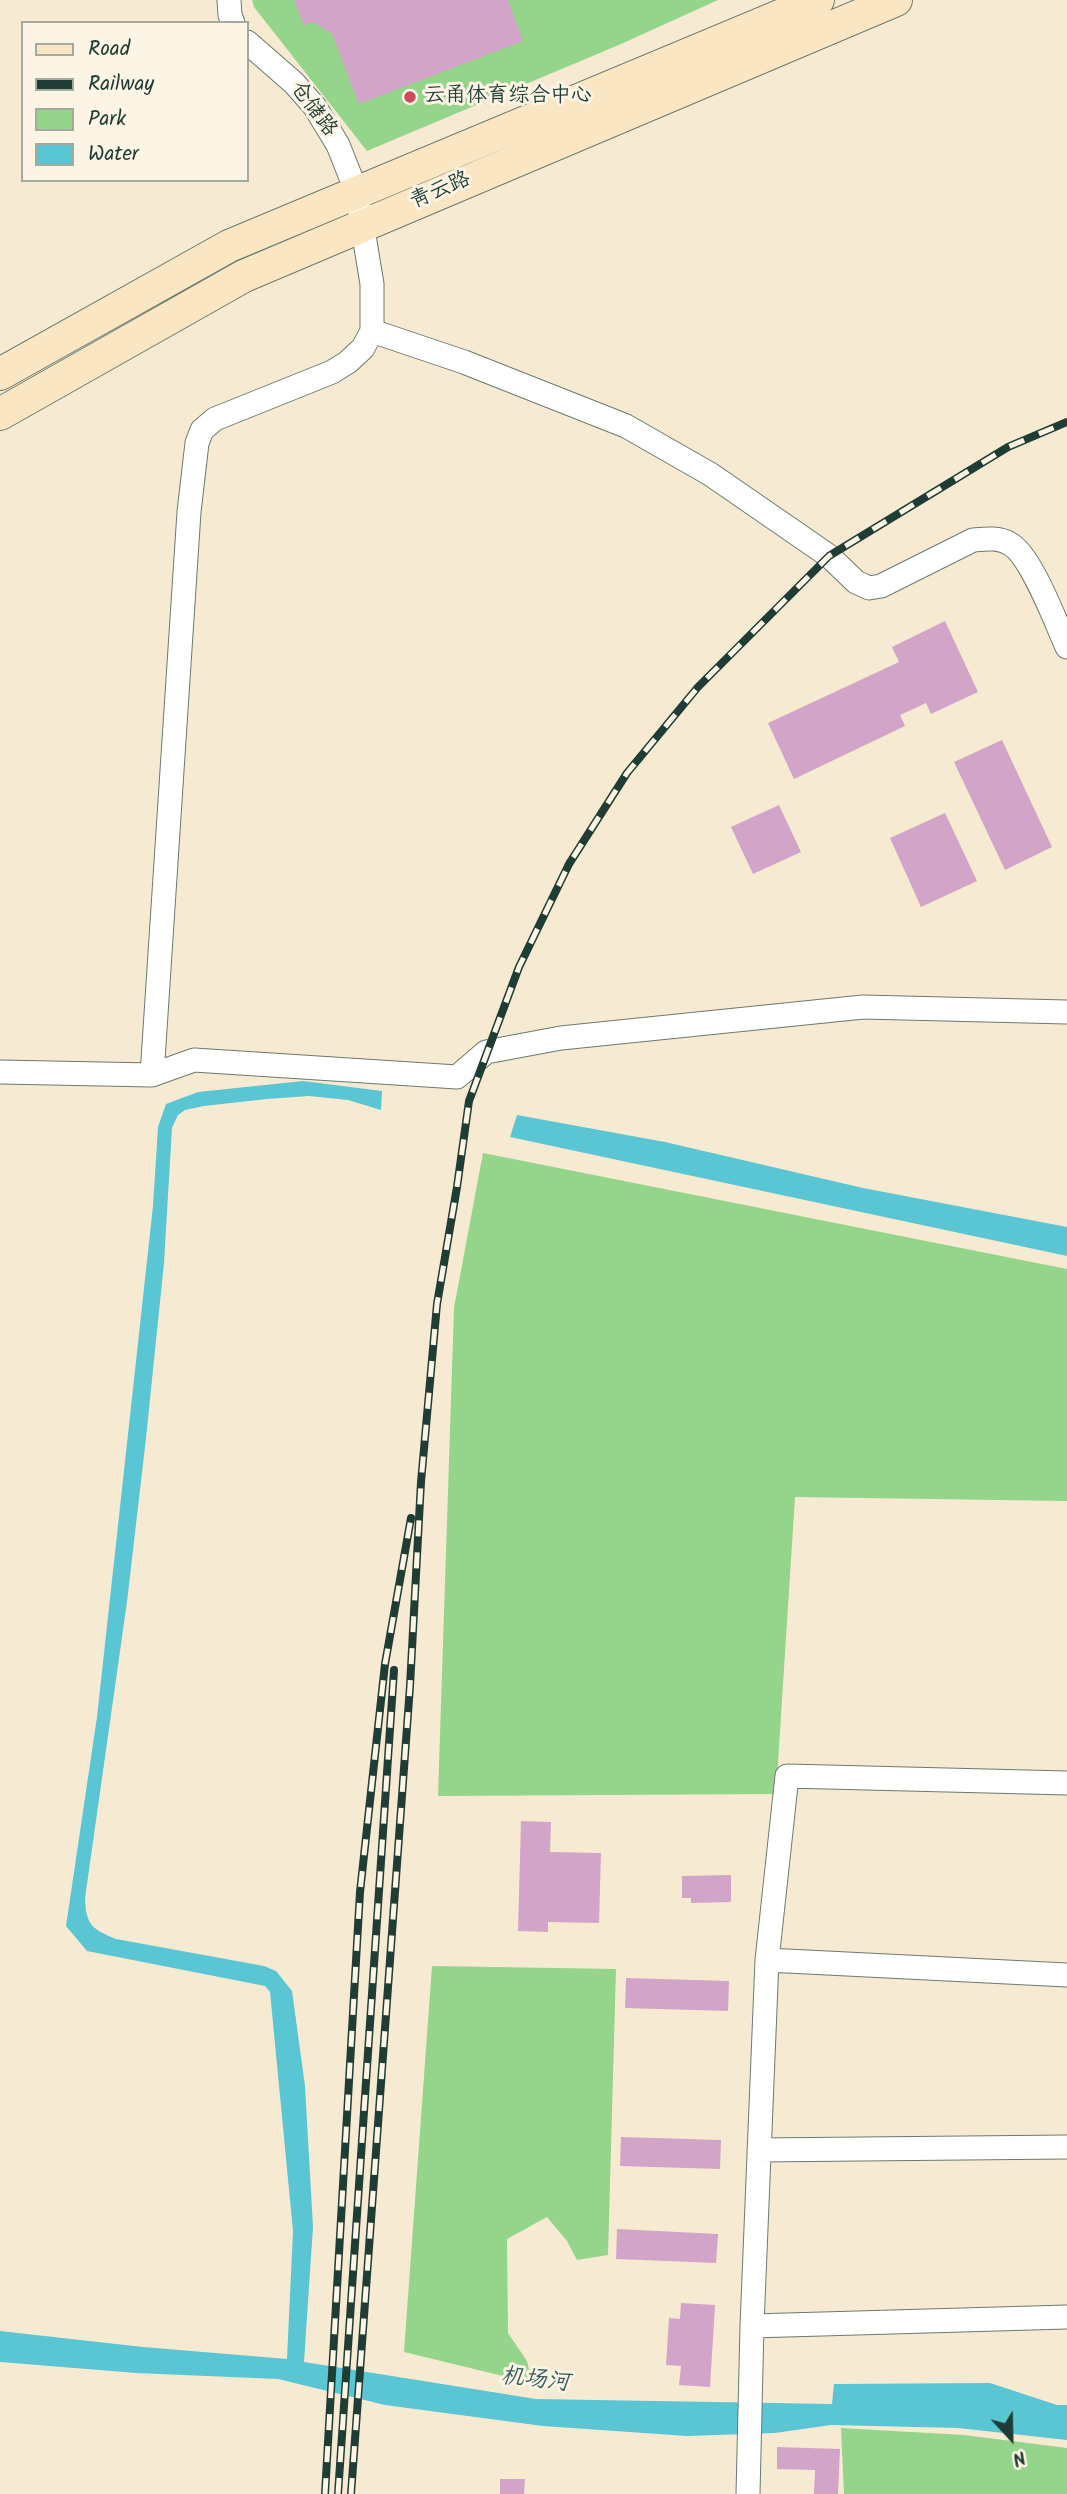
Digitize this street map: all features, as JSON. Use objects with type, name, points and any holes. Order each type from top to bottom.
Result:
[{"type":"street","points":[[229,0],[232,21]]},
{"type":"street","name":"青云路","points":[[0,374],[229,246],[817,0]]},
{"type":"street","name":"青云路","points":[[0,414],[244,276],[897,0]]},
{"type":"street","name":"仓储路","points":[[248,43],[294,83],[315,107],[338,145],[356,192],[372,284],[372,331]]},
{"type":"street","points":[[152,1075],[188,526],[197,443],[202,430],[215,419],[332,372],[348,362],[363,348],[372,331],[464,362],[626,426],[710,474],[830,556],[856,582],[869,588],[881,586],[973,540],[990,538],[1010,544],[1026,558],[1067,647]]},
{"type":"street","points":[[0,1072],[152,1075],[194,1060],[457,1077],[486,1052],[561,1038],[863,1007],[1067,1012]]},
{"type":"street","points":[[748,2491],[751,2337],[767,1959],[788,1776],[1067,1783]]},
{"type":"street","points":[[767,1959],[1067,1975]]},
{"type":"street","points":[[759,2150],[1067,2147]]},
{"type":"street","points":[[751,2337],[1067,2317]]},
{"type":"green space","name":"云甬体育综合中心","points":[[252,0],[718,0],[367,151],[254,7]]},
{"type":"green space","points":[[483,1153],[1067,1269],[1067,1501],[795,1497],[776,1794],[438,1796],[454,1308]]},
{"type":"green space","points":[[432,1966],[616,1969],[608,2255],[577,2260],[567,2241],[547,2217],[507,2239],[508,2333],[527,2361],[532,2383],[404,2352]]},
{"type":"green space","points":[[841,2428],[964,2435],[1067,2448],[1067,2494],[844,2494]]},
{"type":"water","points":[[303,1081],[382,1091],[381,1110],[348,1100],[309,1096],[267,1099],[185,1110],[178,1115],[172,1128],[164,1263],[146,1438],[127,1602],[85,1898],[92,1925],[116,1939],[264,1966],[276,1971],[292,1991],[305,2086],[313,2227],[304,2362],[536,2399],[832,2404],[834,2384],[990,2383],[1057,2405],[1067,2405],[1067,2440],[958,2428],[831,2425],[775,2433],[687,2436],[543,2426],[385,2405],[278,2379],[136,2373],[0,2362],[0,2331],[287,2359],[293,2231],[270,1992],[265,1986],[87,1951],[66,1926],[97,1717],[153,1206],[158,1127],[166,1104],[198,1092]]},
{"type":"water","points":[[517,1115],[665,1142],[863,1188],[1067,1227],[1067,1256],[510,1137]]},
{"type":"building","points":[[294,0],[508,0],[523,41],[359,104],[332,34],[314,22],[304,25]]},
{"type":"building","points":[[945,621],[978,692],[931,714],[926,703],[900,715],[905,726],[794,779],[768,723],[899,662],[892,647]]},
{"type":"building","points":[[1002,740],[1052,847],[1005,870],[954,762]]},
{"type":"building","points":[[779,805],[801,852],[753,874],[731,827]]},
{"type":"building","points":[[945,813],[977,881],[921,907],[890,838]]},
{"type":"building","points":[[521,1821],[551,1822],[550,1852],[601,1853],[599,1923],[548,1922],[548,1932],[518,1931]]},
{"type":"building","points":[[731,1875],[731,1902],[691,1903],[691,1898],[682,1898],[682,1876]]},
{"type":"building","points":[[626,1978],[729,1981],[728,2011],[625,2008]]},
{"type":"building","points":[[621,2137],[721,2140],[720,2169],[620,2166]]},
{"type":"building","points":[[617,2229],[718,2234],[716,2263],[616,2259]]},
{"type":"building","points":[[681,2303],[715,2305],[710,2387],[679,2385],[681,2366],[666,2365],[669,2318],[680,2319]]},
{"type":"building","points":[[777,2447],[840,2449],[838,2494],[814,2494],[815,2470],[777,2469]]},
{"type":"building","points":[[500,2479],[525,2479],[524,2494],[500,2494]]},
{"type":"railway","points":[[351,2494],[410,1686],[421,1482],[437,1304],[469,1101],[519,967],[569,864],[627,773],[698,687],[829,556],[1008,447],[1067,422]]},
{"type":"railway","points":[[325,2494],[360,1892],[385,1664],[411,1518]]},
{"type":"railway","points":[[338,2494],[394,1670]]},
{"type":"place","name":"云甬体育综合中心","points":[[410,97]]},
{"type":"water label","name":"机场河","points":[[535,2382]]}]
